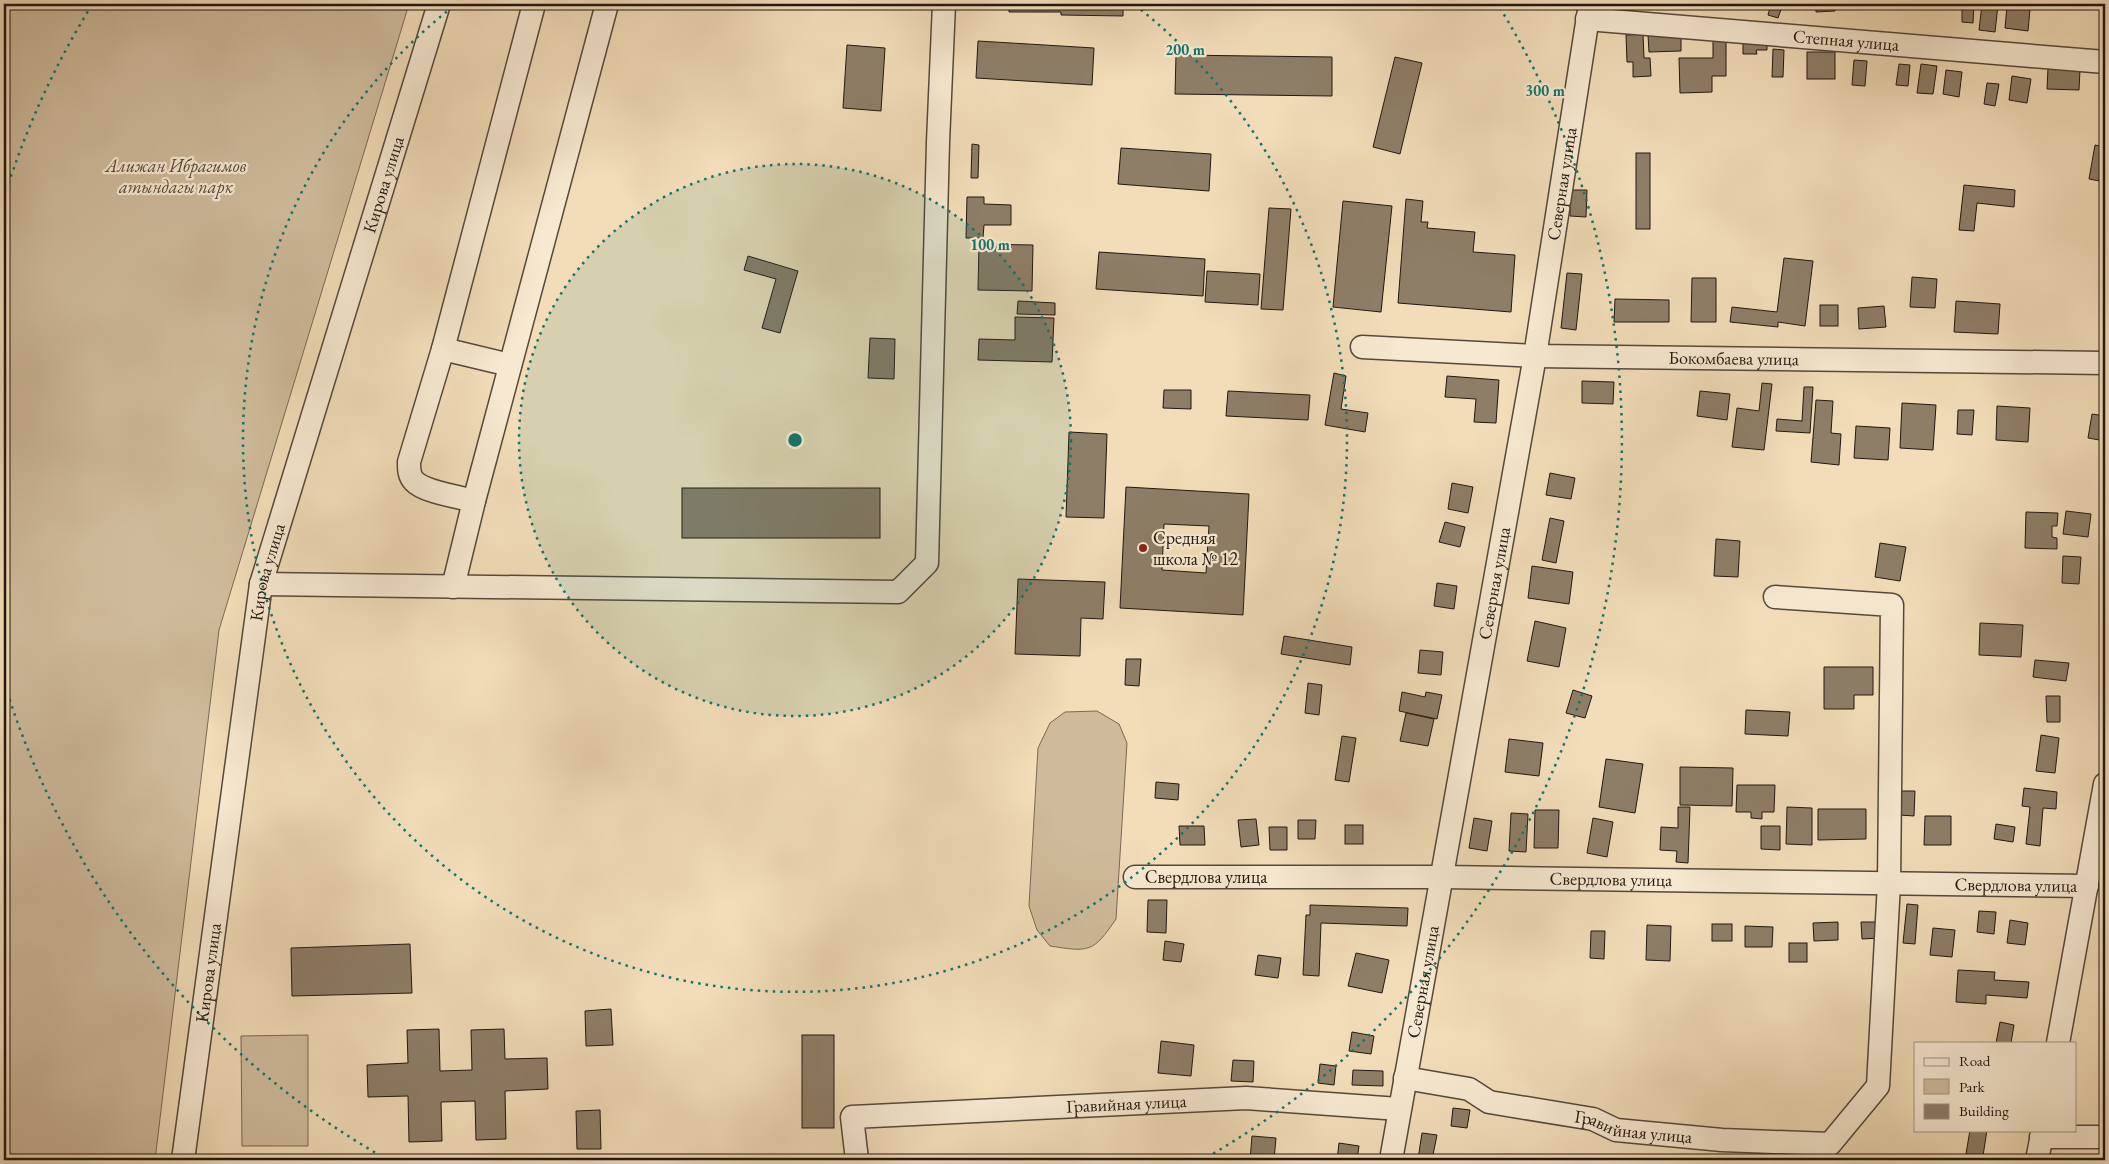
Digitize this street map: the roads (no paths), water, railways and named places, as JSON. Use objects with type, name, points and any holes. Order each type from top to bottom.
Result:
[{"type":"street","name":"Кирова улица","points":[[183,1160],[261,584],[438,4]]},
{"type":"street","points":[[474,501],[429,489],[415,483],[409,469],[409,462],[443,349],[534,4]]},
{"type":"street","points":[[453,587],[474,501],[606,4]]},
{"type":"street","points":[[261,584],[898,592],[927,563],[938,142],[944,4]]},
{"type":"street","name":"Степная улица","points":[[1589,11],[2105,62]]},
{"type":"street","name":"Северная улица","points":[[1391,1160],[1535,356],[1589,11]]},
{"type":"street","name":"Бокомбаева улица","points":[[1362,347],[1535,356],[2105,363]]},
{"type":"street","points":[[443,349],[510,365]]},
{"type":"street","points":[[1775,596],[1892,605],[1889,883]]},
{"type":"street","points":[[2058,1042],[2105,784]]},
{"type":"street","name":"Свердлова улица","points":[[1135,877],[1443,877],[2087,886]]},
{"type":"street","name":"Гравийная улица","points":[[1405,1078],[1469,1089],[1489,1102],[1593,1119],[1616,1130],[1722,1140],[1830,1144],[1878,1086],[1889,883]]},
{"type":"street","name":"Гравийная улица","points":[[857,1160],[852,1117],[1246,1098],[1399,1108]]},
{"type":"street","points":[[2037,1160],[2042,1134],[2105,1137]]},
{"type":"place","name":"Средняя школа № 12","points":[[1143,548]]},
{"type":"park label","name":"Алижан Ибрагимов атындагы парк","points":[[176,176]]}]
